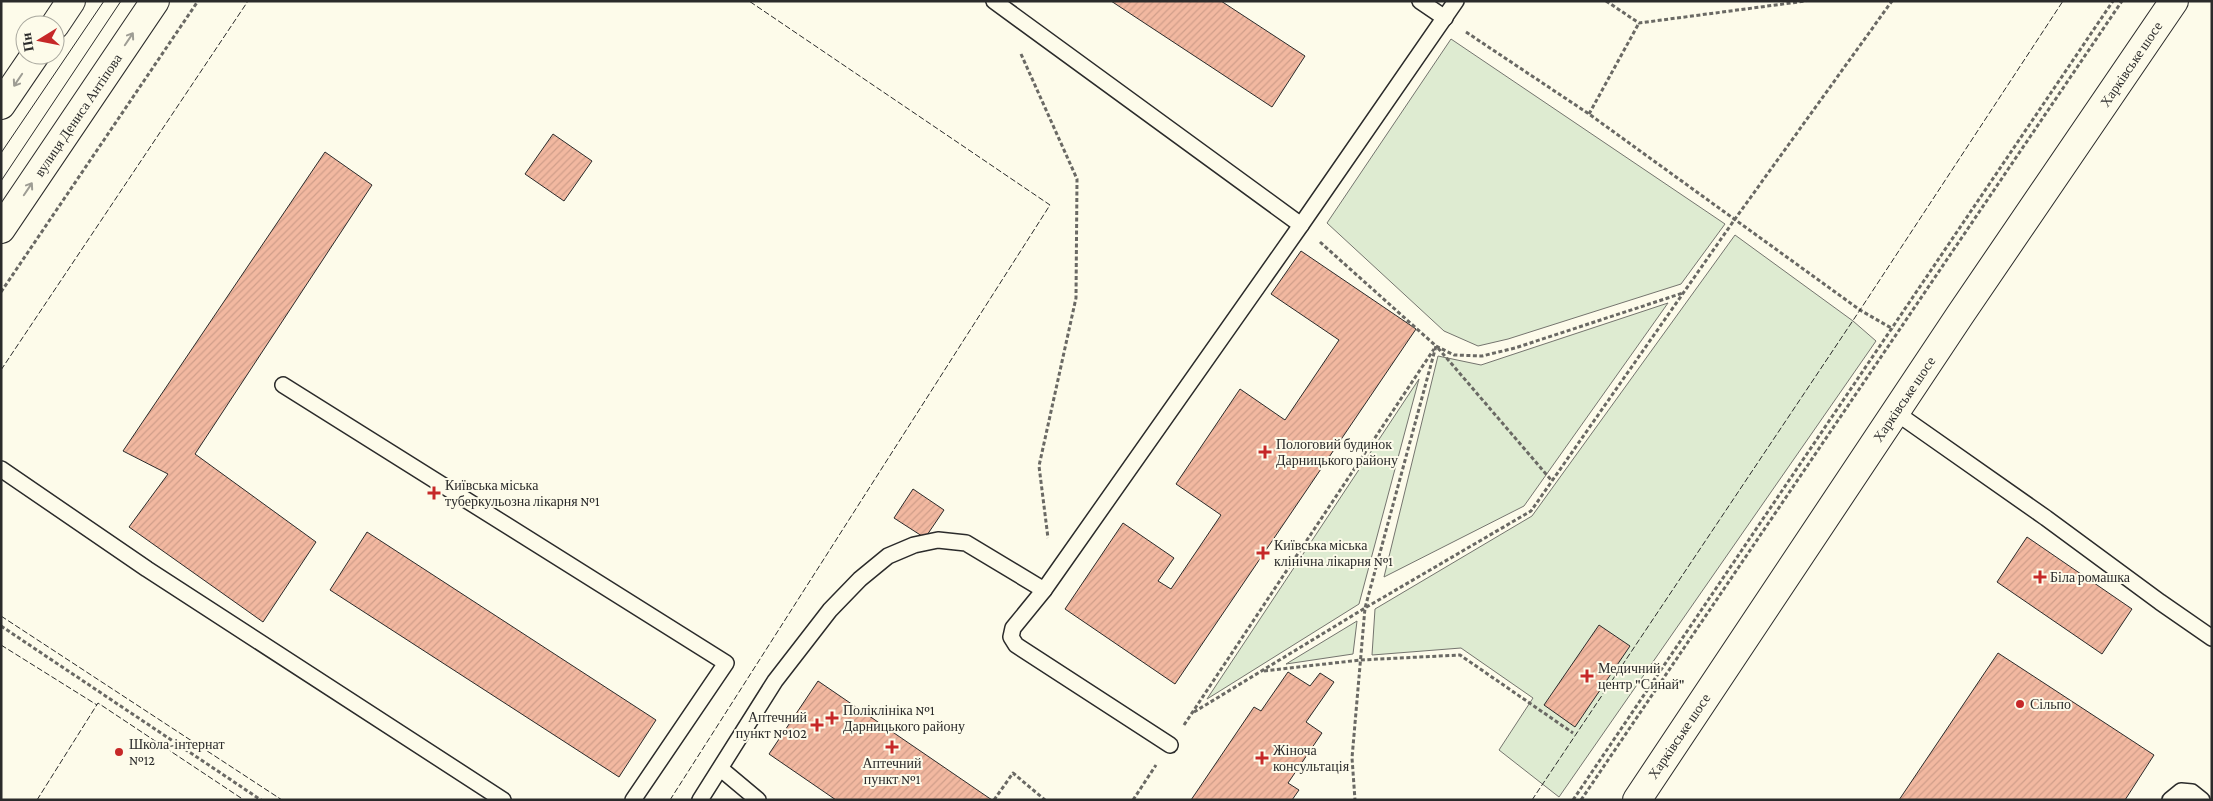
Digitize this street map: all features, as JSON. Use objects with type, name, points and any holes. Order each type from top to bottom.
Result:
[{"type":"main road","points":[[62,15],[71,1]]},
{"type":"main road","name":"вулиця Дениса Антіпова","points":[[1,229],[155,1]]},
{"type":"main road","name":"Харківське шосе","points":[[1636,800],[1895,412],[2174,1]]},
{"type":"main road","points":[[1,105],[27,65]]},
{"type":"lane","points":[[994,1],[1302,225]]},
{"type":"lane","points":[[1420,1],[1445,18]]},
{"type":"lane","points":[[1170,745],[1016,644],[1011,637],[1013,628],[1044,590],[1302,225],[1456,1]]},
{"type":"lane","points":[[283,385],[726,663],[633,800]]},
{"type":"lane","points":[[1895,412],[2212,638]]},
{"type":"lane","points":[[1,468],[147,569],[503,800]]},
{"type":"lane","points":[[700,800],[774,681],[830,610],[854,585],[888,556],[914,545],[938,540],[966,543],[1044,590]]},
{"type":"lane","points":[[721,769],[758,800]]},
{"type":"lane","points":[[2170,800],[2182,791],[2192,792],[2202,800]]},
{"type":"path","points":[[1,292],[198,1]]},
{"type":"path","points":[[1606,1],[1639,22],[1806,1]]},
{"type":"path","points":[[1194,712],[1365,608],[1531,511],[1735,219],[1892,1]]},
{"type":"path","points":[[1573,800],[2113,1]]},
{"type":"path","points":[[1581,800],[2122,1]]},
{"type":"path","points":[[1445,18],[1589,114],[1860,310],[1893,329]]},
{"type":"path","points":[[1589,114],[1639,22]]},
{"type":"path","points":[[1019,49],[1077,179],[1076,298],[1039,466],[1054,576]]},
{"type":"path","points":[[1302,225],[1436,346],[1552,481]]},
{"type":"path","points":[[1436,346],[1454,355],[1482,356],[1515,348],[1684,292]]},
{"type":"path","points":[[1355,800],[1352,758],[1365,608],[1436,346]]},
{"type":"path","points":[[1133,800],[1194,712],[1436,346]]},
{"type":"path","points":[[1,626],[261,800]]},
{"type":"path","points":[[1261,671],[1360,660],[1460,655],[1573,733]]},
{"type":"path","points":[[994,800],[1014,773],[1045,800]]},
{"type":"green space","points":[[1451,39],[1725,224],[1681,284],[1508,339],[1478,346],[1444,331],[1327,223]]},
{"type":"green space","points":[[1735,235],[1853,321],[1876,341],[1559,797],[1499,750],[1533,698],[1461,648],[1372,655],[1375,609],[1532,516]]},
{"type":"green space","points":[[1668,303],[1524,506],[1384,577],[1438,356],[1481,365]]},
{"type":"green space","points":[[1419,379],[1359,604],[1207,699]]},
{"type":"green space","points":[[1357,621],[1353,654],[1286,664]]},
{"type":"building","points":[[1111,1],[1221,1],[1305,56],[1272,107]]},
{"type":"building","points":[[553,134],[592,161],[564,201],[525,174]]},
{"type":"building","points":[[325,152],[372,185],[195,454],[316,542],[263,622],[129,527],[168,474],[123,451]]},
{"type":"building","name":"Пологовий будинок Дарницького району","points":[[1301,251],[1416,329],[1175,684],[1065,609],[1123,523],[1174,558],[1158,581],[1171,589],[1221,515],[1176,484],[1240,389],[1285,420],[1339,340],[1271,294]]},
{"type":"building","points":[[913,489],[944,510],[925,538],[894,518]]},
{"type":"building","points":[[367,532],[656,720],[619,777],[330,590]]},
{"type":"building","points":[[2027,537],[2132,609],[2102,654],[1997,582]]},
{"type":"building","name":"Медичний центр \"Синай\"","points":[[1599,625],[1630,646],[1575,727],[1544,705]]},
{"type":"building","name":"Сільпо","points":[[1998,653],[2154,755],[2125,800],[1899,800]]},
{"type":"building","name":"Жіноча консультація","points":[[1288,672],[1310,686],[1320,673],[1334,682],[1306,722],[1322,733],[1288,783],[1299,790],[1292,800],[1191,800],[1254,707],[1261,711]]},
{"type":"building","name":"Поліклініка №1 Дарницького району","points":[[818,681],[992,800],[836,800],[769,754]]},
{"type":"tram line","points":[[1,153],[104,1]]},
{"type":"tram line","points":[[1,181],[121,1]]},
{"type":"fence","points":[[1,370],[248,1]]},
{"type":"fence","points":[[670,800],[1050,205],[749,1]]},
{"type":"fence","points":[[1532,800],[1860,310],[2063,1]]},
{"type":"fence","points":[[1,616],[282,800]]},
{"type":"fence","points":[[1,645],[97,705]]},
{"type":"fence","points":[[37,800],[98,703],[244,800]]},
{"type":"place","name":"Пологовий будинок Дарницького району","points":[[1265,452]]},
{"type":"place","name":"Київська міська туберкульозна лікарня №1","points":[[434,493]]},
{"type":"place","name":"Київська міська клінічна лікарня №1","points":[[1263,553]]},
{"type":"place","name":"Біла ромашка","points":[[2040,577]]},
{"type":"place","name":"Медичний центр \"Синай\"","points":[[1587,676]]},
{"type":"place","name":"Сільпо","points":[[2020,704]]},
{"type":"place","name":"Поліклініка №1 Дарницького району","points":[[832,718]]},
{"type":"place","name":"Аптечний пункт №102","points":[[817,725]]},
{"type":"place","name":"Аптечний пункт №1","points":[[892,747]]},
{"type":"place","name":"Школа-інтернат №12","points":[[119,752]]},
{"type":"place","name":"Жіноча консультація","points":[[1262,758]]}]
